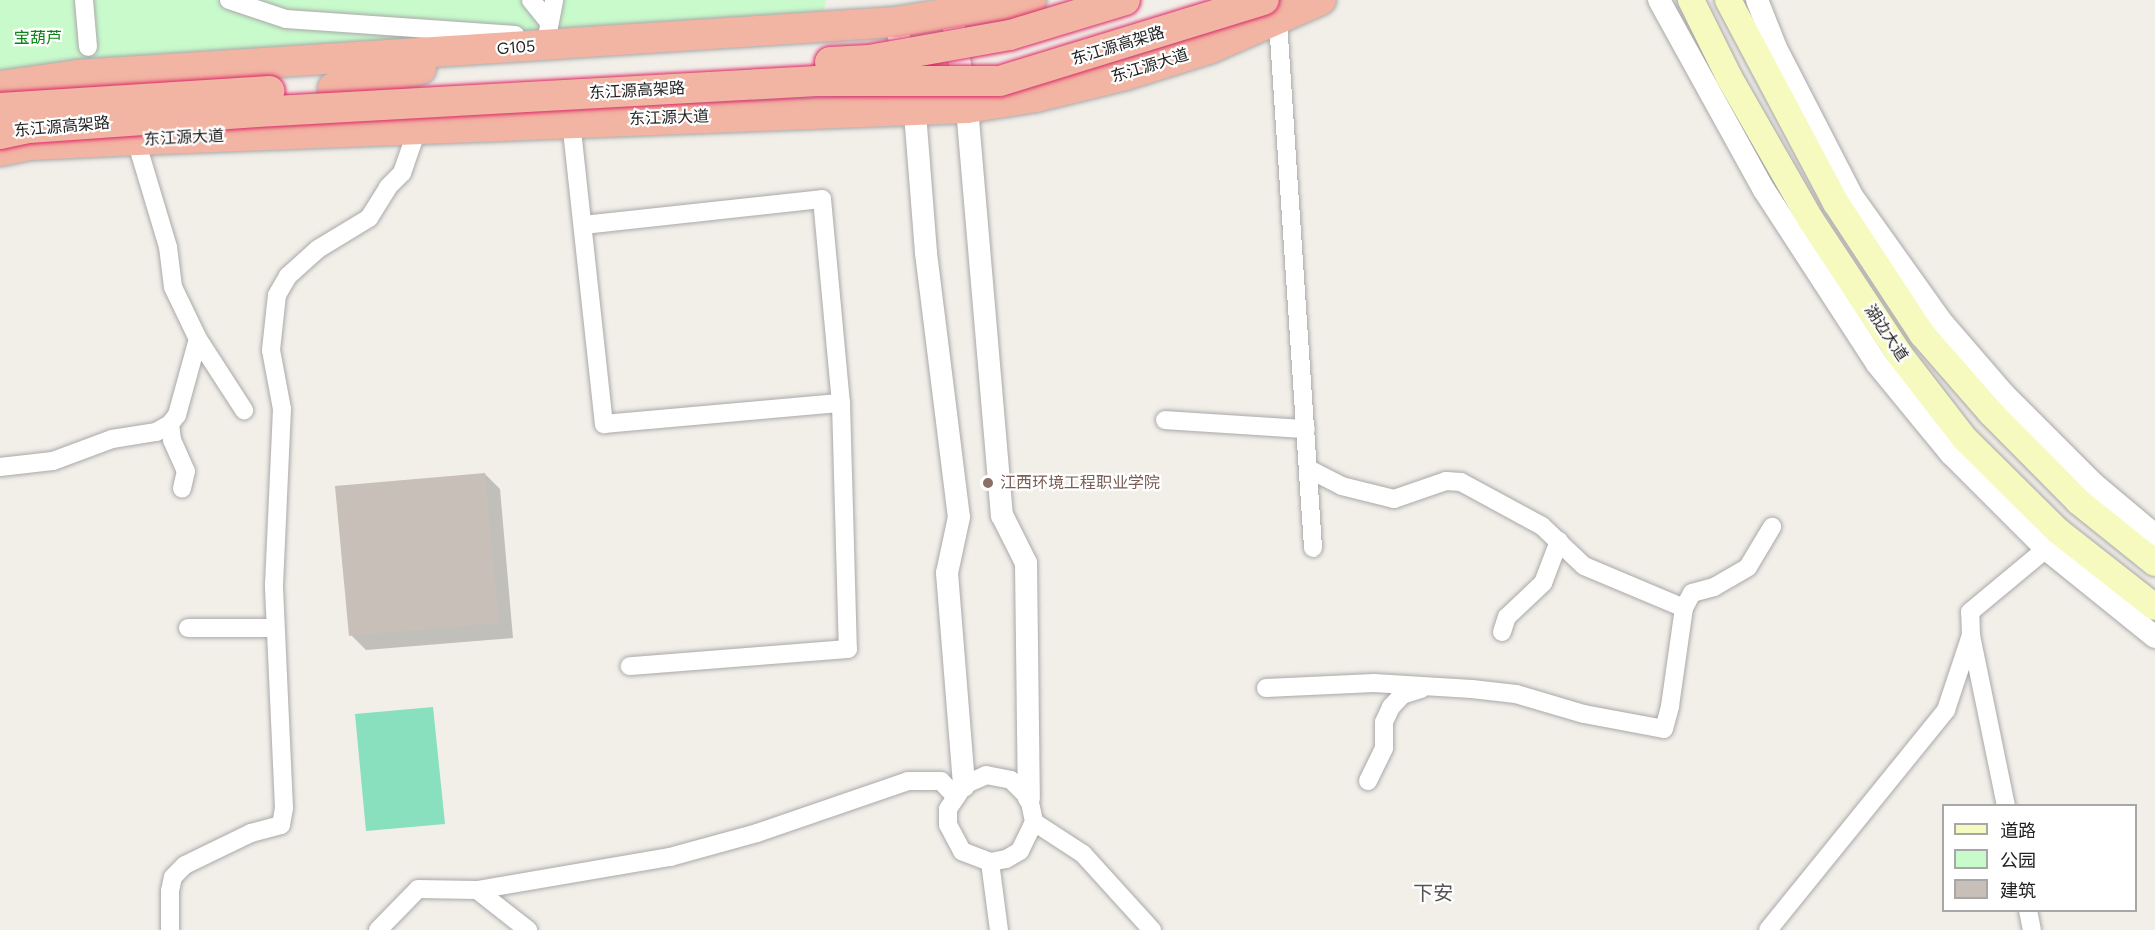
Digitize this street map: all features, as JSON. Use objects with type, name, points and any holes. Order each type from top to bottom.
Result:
[{"type":"highway","name":"G105","points":[[0,86],[77,75],[896,22],[952,15],[1031,0]]},
{"type":"highway","name":"东江源高架路","points":[[0,134],[29,128],[334,97],[870,60],[1010,35],[1125,0]]},
{"type":"highway","name":"东江源大道","points":[[0,151],[31,145],[571,120],[915,113],[967,108],[1036,97],[1126,75],[1271,11],[1321,0]]},
{"type":"highway","name":"东江源高架路","points":[[0,108],[817,81],[1000,81],[1271,11]]},
{"type":"highway","points":[[334,97],[444,64],[732,48],[799,29]]},
{"type":"highway","points":[[334,97],[408,116],[724,103],[857,114]]},
{"type":"main road","name":"湖边大道","points":[[1691,0],[1730,77],[1811,220],[1900,355],[1965,439],[2058,531],[2155,607]]},
{"type":"main road","name":"湖边大道","points":[[1728,0],[1836,203],[1922,334],[1991,413],[2079,502],[2155,563]]},
{"type":"street","points":[[84,0],[88,47]]},
{"type":"street","points":[[229,0],[286,19],[547,29],[766,25]]},
{"type":"street","points":[[531,0],[547,29]]},
{"type":"street","points":[[547,29],[554,0]]},
{"type":"street","points":[[1659,0],[1764,190],[1877,364],[1952,454],[2046,549],[2155,637]]},
{"type":"street","points":[[1757,0],[1776,48],[1852,196],[1941,321],[2004,394],[2061,451],[2155,535]]},
{"type":"street","points":[[1271,11],[1306,429],[1313,548]]},
{"type":"street","points":[[896,22],[915,113],[927,253],[959,517],[947,573],[959,790],[948,817],[953,839],[962,851],[990,862],[1006,859],[1020,850],[1034,822],[1029,798],[1026,563],[1002,515],[967,108],[952,15]]},
{"type":"street","points":[[571,120],[604,424],[841,404]]},
{"type":"street","points":[[170,930],[170,891],[173,877],[185,866],[251,833],[281,825],[284,796],[274,628],[282,409],[271,350],[278,295],[288,276],[318,249],[369,218],[388,187],[402,173],[418,127]]},
{"type":"street","points":[[136,140],[168,248],[173,287],[198,339],[244,410]]},
{"type":"street","points":[[583,225],[822,198],[841,404],[848,649],[630,666]]},
{"type":"street","points":[[182,489],[186,471],[172,440],[170,424],[197,351],[198,339]]},
{"type":"street","points":[[1165,420],[1306,429]]},
{"type":"street","points":[[0,467],[53,461],[112,439],[156,432],[170,424]]},
{"type":"street","points":[[1308,469],[1342,486],[1394,499],[1446,481],[1461,482],[1526,516],[1559,540],[1584,566],[1684,608]]},
{"type":"street","points":[[1266,688],[1374,683],[1516,694],[1584,714],[1664,729],[1684,608],[1692,592],[1734,577],[1748,567],[1772,527]]},
{"type":"street","points":[[1502,632],[1507,617],[1543,583],[1559,540]]},
{"type":"street","points":[[2006,804],[1971,635],[1970,612],[2046,549]]},
{"type":"street","points":[[188,628],[274,628]]},
{"type":"street","points":[[1768,930],[1946,711],[1971,635]]},
{"type":"street","points":[[1368,781],[1384,748],[1384,722],[1390,707],[1402,695],[1429,687]]},
{"type":"street","points":[[959,790],[986,775],[1011,780],[1029,798]]},
{"type":"street","points":[[378,930],[418,889],[477,890],[670,857],[757,833],[908,781],[941,781],[959,790]]},
{"type":"street","points":[[1034,822],[1083,854],[1152,930]]},
{"type":"street","points":[[990,862],[999,930]]},
{"type":"street","points":[[477,890],[528,930]]},
{"type":"street","points":[[2028,912],[2032,930]]},
{"type":"green space","name":"宝葫芦","points":[[0,0],[826,0],[818,37],[0,81]]},
{"type":"green space","points":[[433,707],[445,824],[366,831],[355,714]]},
{"type":"building","points":[[485,473],[499,623],[349,636],[335,486]]},
{"type":"place","name":"江西环境工程职业学院","points":[[988,483]]},
{"type":"district","name":"下安","points":[[1433,893]]}]
